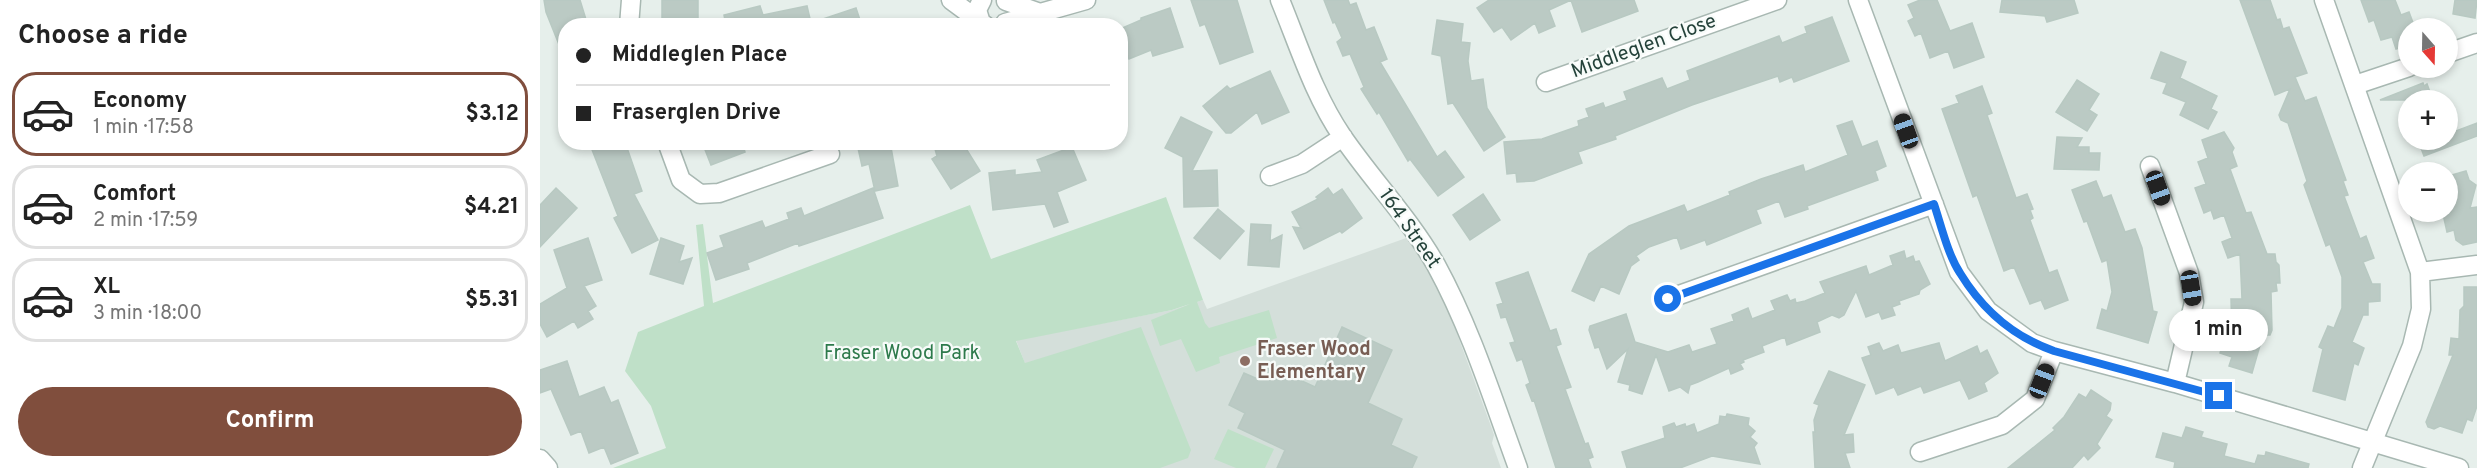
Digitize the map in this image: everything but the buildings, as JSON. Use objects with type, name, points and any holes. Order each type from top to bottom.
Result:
[{"type":"street","points":[[630,18],[631,0]]},
{"type":"street","points":[[951,0],[975,18]]},
{"type":"street","points":[[980,18],[977,10],[982,0]]},
{"type":"street","points":[[1005,0],[1040,13]]},
{"type":"street","points":[[1005,0],[1010,10],[1006,18]]},
{"type":"street","points":[[1025,18],[1086,0]]},
{"type":"street","name":"164 Street","points":[[1280,0],[1317,93],[1342,137],[1424,247],[1443,279],[1464,324],[1518,468]]},
{"type":"street","name":"Middleglen Close","points":[[1546,82],[1777,0]]},
{"type":"street","points":[[1858,0],[1959,272],[1988,311],[2032,343],[2054,351],[2175,383],[2459,468]]},
{"type":"street","points":[[2324,0],[2420,272],[2421,309],[2412,346],[2362,468]]},
{"type":"street","points":[[2458,50],[2477,44]]},
{"type":"street","points":[[2355,85],[2398,71]]},
{"type":"street","points":[[1270,176],[1302,164],[1342,137]]},
{"type":"street","points":[[670,150],[681,180],[700,194],[719,193],[830,154]]},
{"type":"street","points":[[2150,166],[2189,273],[2194,302],[2175,383]]},
{"type":"street","points":[[1668,299],[1934,204]]},
{"type":"street","points":[[2420,272],[2477,265]]},
{"type":"street","points":[[1920,452],[2002,425],[2035,399],[2054,351]]},
{"type":"street","points":[[540,459],[548,468]]},
{"type":"shaded area","name":"Fraser Wood Elementary","points":[[1409,237],[1448,309],[1494,435],[1492,443],[1501,468],[1065,468],[1016,340],[1172,310],[1203,300],[1207,309]]},
{"type":"green space","name":"Fraser Wood Park","points":[[1166,197],[1203,300],[1197,302],[1205,323],[1209,328],[1269,310],[1277,338],[1219,357],[1220,363],[1196,372],[1181,339],[1160,346],[1151,320],[1190,304],[1172,310],[1016,341],[1025,363],[1141,327],[1191,450],[1188,458],[1160,468],[613,468],[666,448],[651,406],[625,371],[638,332],[704,306],[696,225],[703,224],[713,303],[970,205],[991,259]]},
{"type":"green space","points":[[1228,429],[1274,449],[1265,468],[1236,468],[1214,459]]},
{"type":"place","name":"Fraser Wood Elementary","points":[[1245,361]]},
{"type":"route","points":[[1668,299],[1934,204],[1959,272],[1988,311],[2032,343],[2219,396]]}]
